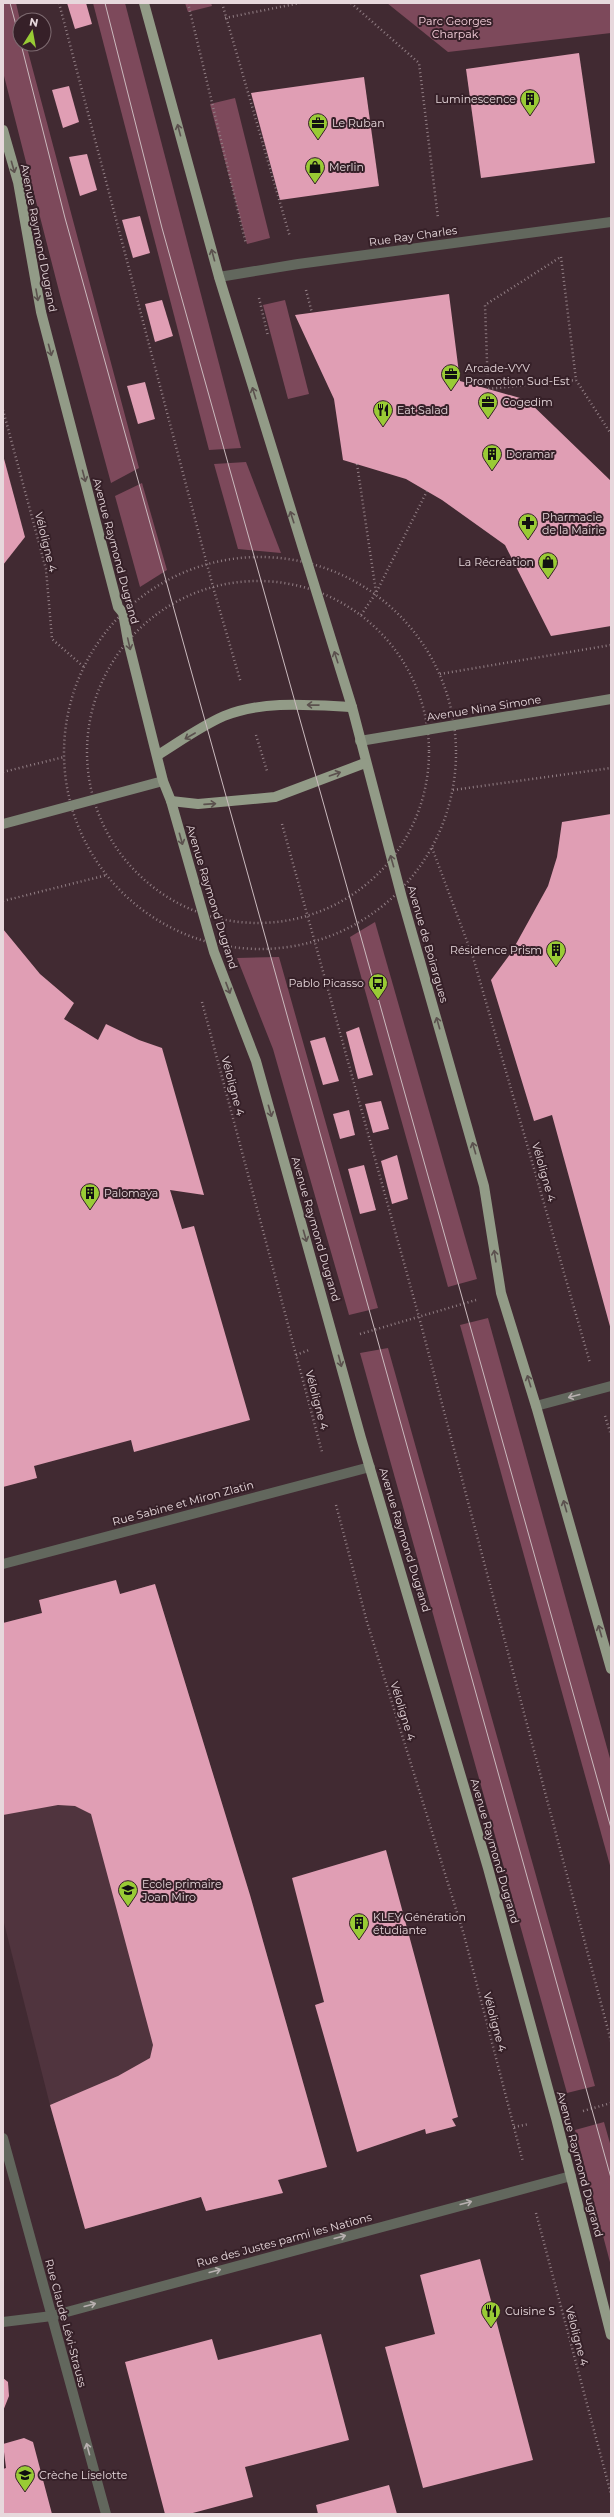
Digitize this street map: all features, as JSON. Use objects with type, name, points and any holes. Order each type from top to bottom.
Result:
[{"type":"main road","points":[[144,3],[219,277],[352,708],[311,705],[273,706],[224,716],[158,755]]},
{"type":"main road","name":"Avenue Raymond Dugrand","points":[[3,130],[18,182],[40,312],[118,607],[123,613],[128,641],[158,755],[163,781],[171,801],[211,942],[256,1061],[370,1467],[488,1868],[571,2176],[611,2335]]},
{"type":"main road","name":"Avenue de Boirargues","points":[[352,708],[365,763],[400,890],[484,1186],[501,1293]]},
{"type":"main road","points":[[171,801],[198,804],[275,797],[365,763]]},
{"type":"main road","points":[[501,1293],[536,1406],[611,1669]]},
{"type":"street","name":"Rue Ray Charles","points":[[219,277],[298,264],[611,222]]},
{"type":"street","name":"Avenue Nina Simone","points":[[360,741],[611,699]]},
{"type":"street","points":[[3,824],[163,781]]},
{"type":"street","points":[[536,1406],[611,1386]]},
{"type":"street","name":"Rue Sabine et Miron Zlatin","points":[[3,1564],[370,1467]]},
{"type":"street","name":"Rue Claude Lévi-Strauss","points":[[3,2138],[106,2514]]},
{"type":"street","name":"Rue des Justes parmi les Nations","points":[[3,2322],[52,2316],[529,2186],[571,2176]]},
{"type":"path","points":[[59,3],[213,587],[275,797],[307,916],[316,940],[419,1317],[611,2041]]},
{"type":"path","points":[[222,3],[312,313]]},
{"type":"path","points":[[226,18],[300,3]]},
{"type":"path","points":[[351,3],[419,63],[442,244]]},
{"type":"path","points":[[558,230],[576,380],[611,434]]},
{"type":"path","points":[[561,256],[485,304],[488,389],[576,380]]},
{"type":"path","name":"Véloligne 4","points":[[3,410],[46,568],[52,639],[84,666]]},
{"type":"path","points":[[357,464],[376,593]]},
{"type":"path","points":[[361,615],[376,593],[427,491]]},
{"type":"path","points":[[255,557],[282,558],[307,563],[338,573],[376,593],[412,628],[440,674],[455,725],[456,766],[453,790],[445,820],[432,848],[400,890],[362,921],[316,940],[262,949],[211,942],[183,933],[142,908],[123,893],[107,875],[86,843],[72,806],[64,757],[68,711],[84,666],[108,629],[123,613],[161,584],[176,576],[207,564],[255,557]]},
{"type":"path","points":[[262,581],[315,591],[361,615],[398,652],[417,686],[429,729],[429,772],[417,819],[392,860],[368,885],[339,904],[307,916],[256,923],[202,914],[167,897],[135,871],[110,838],[94,800],[87,758],[90,716],[105,676],[128,641],[152,617],[177,601],[213,587],[262,581]]},
{"type":"path","points":[[440,674],[611,645]]},
{"type":"path","points":[[3,772],[64,757]]},
{"type":"path","points":[[453,790],[611,768]]},
{"type":"path","name":"Véloligne 4","points":[[432,848],[473,957],[611,1435]]},
{"type":"path","points":[[3,901],[107,875]]},
{"type":"path","points":[[183,933],[185,940]]},
{"type":"path","name":"Véloligne 4","points":[[201,1000],[367,1622],[464,1935],[611,2494]]},
{"type":"path","points":[[296,1355],[335,1341],[501,1293]]},
{"type":"shaded area","name":"Ecole primaire Joan Miro","points":[[116,1580],[120,1594],[155,1584],[250,1895],[327,2167],[278,2179],[283,2193],[206,2211],[201,2197],[85,2229],[50,2105],[3,1919],[3,1623],[42,1613],[39,1600]]},
{"type":"green space","points":[[3,3],[16,3],[18,12],[12,12],[12,52],[28,52],[139,468],[111,483],[61,299],[3,72]]},
{"type":"green space","points":[[93,3],[125,3],[241,448],[209,450]]},
{"type":"green space","points":[[185,3],[211,3],[212,6],[188,12]]},
{"type":"green space","name":"Parc Georges Charpak","points":[[387,3],[611,3],[611,33],[448,52]]},
{"type":"green space","points":[[235,98],[270,238],[247,244],[210,104]]},
{"type":"green space","points":[[285,300],[309,394],[288,399],[263,305]]},
{"type":"green space","points":[[246,462],[281,553],[238,549],[214,464]]},
{"type":"green space","points":[[142,483],[167,570],[140,587],[115,496]]},
{"type":"green space","points":[[375,922],[477,1279],[448,1287],[350,937]]},
{"type":"green space","points":[[279,957],[378,1308],[349,1315],[273,1049],[237,958]]},
{"type":"green space","points":[[488,1318],[611,1762],[611,1869],[460,1325]]},
{"type":"green space","points":[[388,1348],[595,2086],[567,2093],[360,1353]]},
{"type":"green space","points":[[604,2122],[611,2147],[611,2266],[575,2130]]},
{"type":"building","points":[[67,3],[86,3],[92,24],[75,29]]},
{"type":"building","name":"Luminescence","points":[[579,53],[595,163],[481,178],[466,69]]},
{"type":"building","name":"Le Ruban","points":[[364,77],[379,186],[280,200],[251,93]]},
{"type":"building","points":[[69,86],[79,122],[63,128],[52,90]]},
{"type":"building","points":[[87,154],[97,190],[80,196],[69,157]]},
{"type":"building","points":[[140,216],[150,253],[133,258],[122,220]]},
{"type":"building","name":"Doramar","points":[[449,294],[460,381],[527,400],[611,481],[611,626],[551,636],[505,545],[442,500],[406,479],[343,460],[334,399],[295,315]]},
{"type":"building","points":[[162,300],[173,336],[155,342],[145,304]]},
{"type":"building","points":[[145,382],[155,419],[138,424],[127,386]]},
{"type":"building","points":[[3,455],[25,537],[3,565]]},
{"type":"building","name":"Résidence Prism","points":[[611,814],[611,1330],[552,1115],[534,1121],[491,980],[511,953],[548,886],[557,857],[562,822]]},
{"type":"building","name":"Palomaya","points":[[3,929],[40,974],[74,1003],[64,1019],[98,1040],[106,1024],[139,1040],[162,1048],[204,1195],[170,1190],[182,1229],[194,1226],[250,1420],[134,1452],[131,1440],[34,1466],[37,1478],[3,1487]]},
{"type":"building","points":[[359,1027],[373,1075],[358,1079],[346,1032]]},
{"type":"building","points":[[325,1037],[339,1081],[323,1085],[310,1041]]},
{"type":"building","points":[[381,1101],[389,1129],[373,1133],[365,1104]]},
{"type":"building","points":[[349,1110],[355,1135],[340,1139],[333,1114]]},
{"type":"building","points":[[397,1155],[408,1199],[392,1204],[381,1161]]},
{"type":"building","points":[[364,1165],[376,1210],[360,1214],[348,1169]]},
{"type":"building","name":"Ecole primaire Joan Miro","points":[[116,1580],[120,1594],[155,1584],[250,1895],[327,2167],[278,2180],[283,2193],[206,2211],[201,2197],[85,2229],[50,2105],[118,2076],[150,2058],[153,2045],[91,1814],[75,1806],[58,1805],[3,1815],[3,1623],[42,1613],[39,1600]]},
{"type":"building","name":"KLEY Génération étudiante","points":[[386,1850],[458,2117],[452,2119],[456,2126],[426,2134],[425,2129],[357,2152],[315,2005],[324,2002],[292,1878]]},
{"type":"building","points":[[480,2259],[533,2460],[423,2488],[385,2347],[435,2334],[420,2275]]},
{"type":"building","points":[[321,2334],[349,2440],[245,2467],[253,2497],[189,2514],[165,2514],[125,2362],[212,2339],[218,2360]]},
{"type":"building","points":[[3,2378],[8,2382],[9,2396],[3,2411]]},
{"type":"building","name":"Crèche Liselotte","points":[[24,2438],[33,2442],[52,2514],[3,2514],[3,2469],[6,2468],[3,2444]]},
{"type":"building","points":[[389,2485],[397,2514],[318,2514],[316,2505]]},
{"type":"tram line","points":[[10,3],[12,12]]},
{"type":"tram line","points":[[105,3],[162,228],[611,1828]]},
{"type":"tram line","points":[[23,52],[65,218],[611,2178]]},
{"type":"place","name":"Luminescence","points":[[530,116]]},
{"type":"place","name":"Le Ruban","points":[[318,140]]},
{"type":"place","name":"Merlin","points":[[315,184]]},
{"type":"place","name":"Arcade-VYV Promotion Sud-Est","points":[[451,391]]},
{"type":"place","name":"Cogedim","points":[[488,419]]},
{"type":"place","name":"Eat Salad","points":[[383,427]]},
{"type":"place","name":"Doramar","points":[[492,471]]},
{"type":"place","name":"Pharmacie de la Mairie","points":[[528,540]]},
{"type":"place","name":"La Récréation","points":[[548,579]]},
{"type":"place","name":"Résidence Prism","points":[[556,967]]},
{"type":"place","name":"Pablo Picasso","points":[[378,1000]]},
{"type":"place","name":"Palomaya","points":[[90,1210]]},
{"type":"place","name":"Ecole primaire Joan Miro","points":[[128,1907]]},
{"type":"place","name":"KLEY Génération étudiante","points":[[359,1940]]},
{"type":"place","name":"Cuisine S","points":[[491,2328]]},
{"type":"place","name":"Crèche Liselotte","points":[[25,2492]]}]
